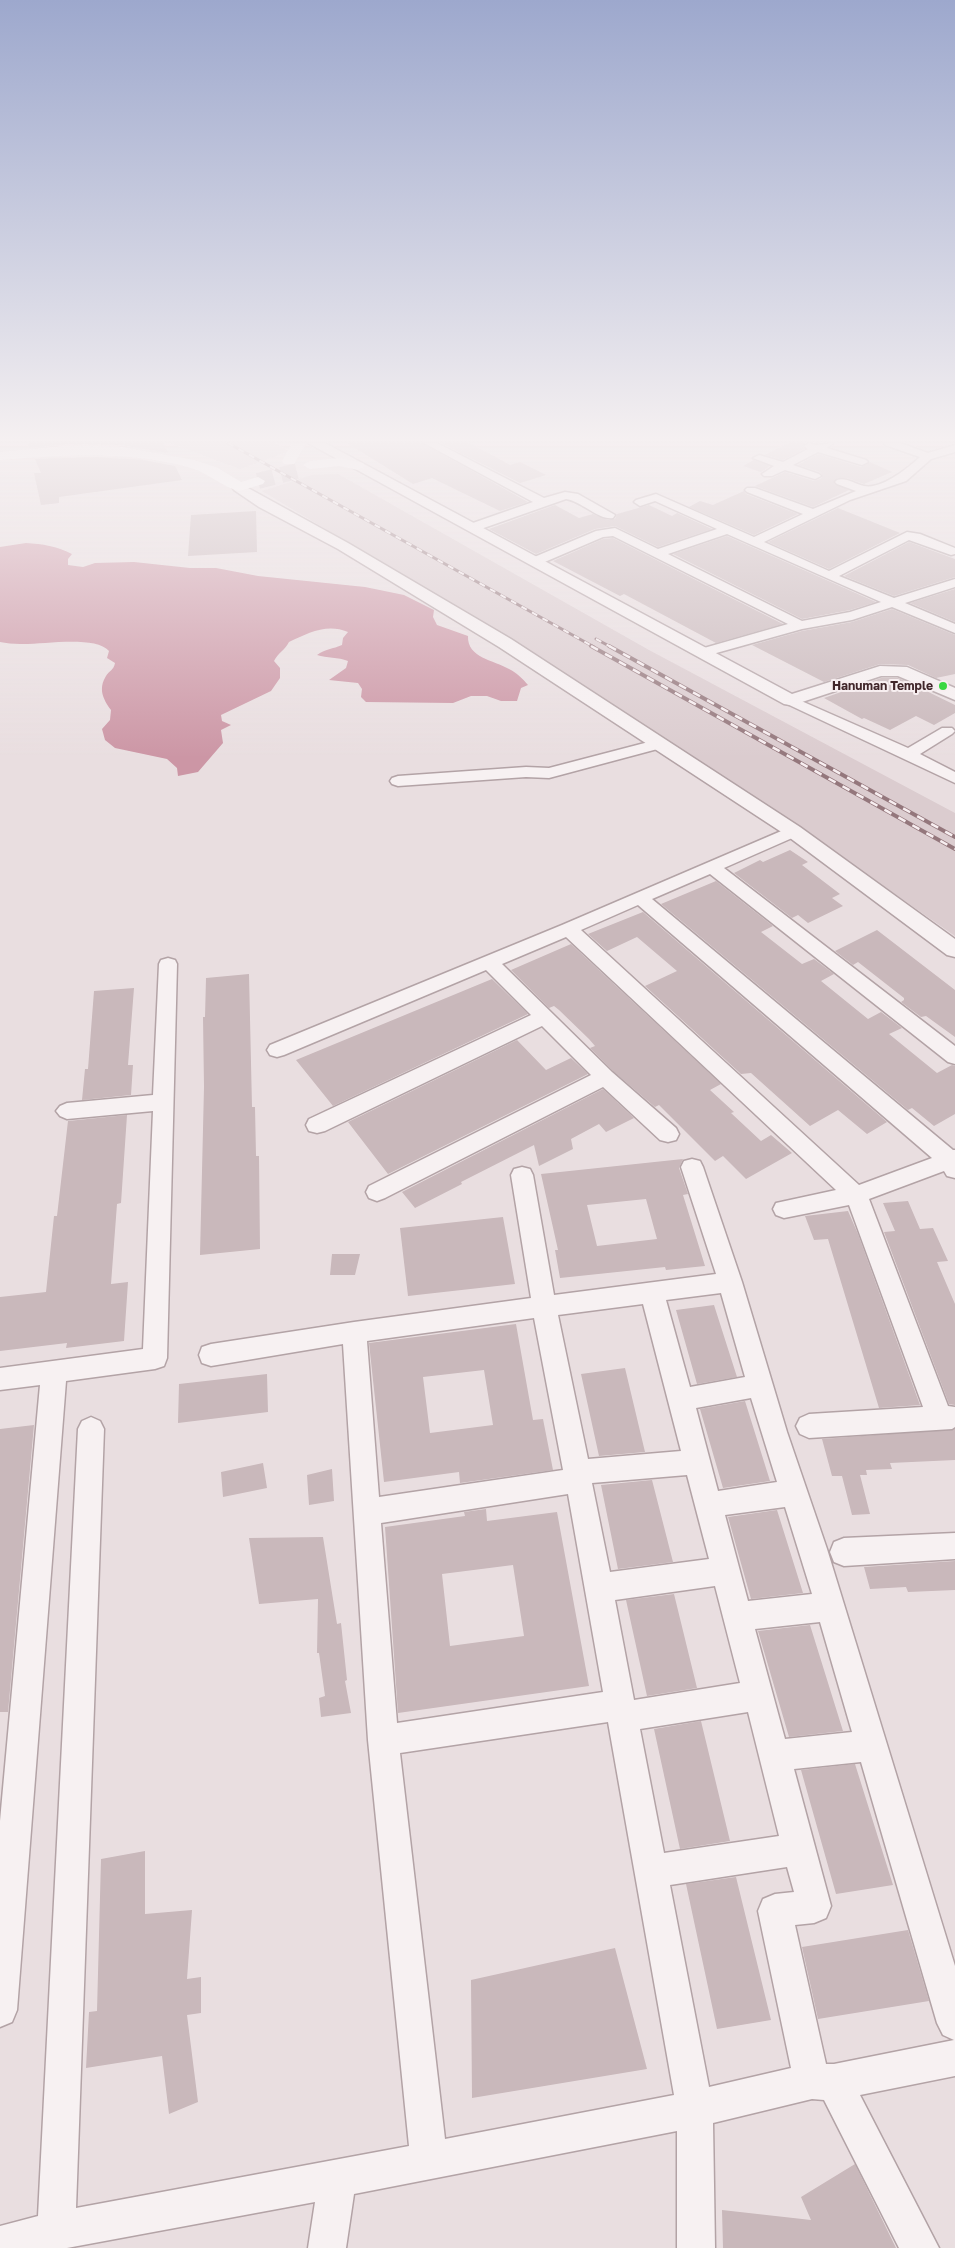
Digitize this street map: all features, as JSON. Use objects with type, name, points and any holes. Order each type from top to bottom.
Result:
[{"type":"street","points":[[343,548],[505,643],[793,831],[955,950]]},
{"type":"street","points":[[512,548],[790,700],[909,754],[955,778]]},
{"type":"street","points":[[536,561],[568,548]]},
{"type":"street","points":[[647,548],[800,626]]},
{"type":"street","points":[[657,553],[673,548]]},
{"type":"street","points":[[767,548],[955,629]]},
{"type":"street","points":[[830,576],[884,548]]},
{"type":"street","points":[[945,548],[951,550]]},
{"type":"street","points":[[702,653],[800,626],[852,616],[955,583]]},
{"type":"street","points":[[790,700],[886,670],[901,671],[953,692]]},
{"type":"street","points":[[909,754],[948,731]]},
{"type":"street","points":[[398,781],[526,772],[550,774],[660,744]]},
{"type":"street","points":[[277,1050],[640,898],[793,831]]},
{"type":"street","points":[[712,867],[955,1057]]},
{"type":"street","points":[[640,898],[954,1163]]},
{"type":"street","points":[[568,928],[856,1195],[948,1417],[810,1426]]},
{"type":"street","points":[[489,962],[605,1077],[668,1134]]},
{"type":"street","points":[[0,1379],[155,1358],[168,964]]},
{"type":"street","points":[[317,1125],[545,1016]]},
{"type":"street","points":[[376,1192],[605,1077]]},
{"type":"street","points":[[67,1111],[162,1102]]},
{"type":"street","points":[[784,1209],[856,1195],[954,1163]]},
{"type":"street","points":[[692,1167],[730,1282],[760,1386],[872,1745],[955,2023]]},
{"type":"street","points":[[522,1175],[544,1307],[578,1476],[694,2109],[696,2248]]},
{"type":"street","points":[[211,1355],[354,1332],[730,1282]]},
{"type":"street","points":[[652,1292],[814,1906],[775,1911],[823,2081],[920,2248]]},
{"type":"street","points":[[354,1332],[384,1740],[429,2161]]},
{"type":"street","points":[[0,2010],[54,1371]]},
{"type":"street","points":[[680,1400],[760,1386]]},
{"type":"street","points":[[56,2231],[91,1429]]},
{"type":"street","points":[[367,1512],[578,1476],[697,1462]]},
{"type":"street","points":[[708,1505],[793,1493]]},
{"type":"street","points":[[844,1552],[955,1546]]},
{"type":"street","points":[[598,1588],[725,1571]]},
{"type":"street","points":[[737,1616],[830,1608]]},
{"type":"street","points":[[384,1740],[758,1695]]},
{"type":"street","points":[[774,1756],[872,1745]]},
{"type":"street","points":[[651,1871],[799,1849]]},
{"type":"street","points":[[0,2245],[56,2231],[338,2179],[694,2109],[823,2081],[955,2058]]},
{"type":"street","points":[[328,2248],[338,2179]]},
{"type":"shaded area","points":[[0,548],[56,548],[72,554],[68,559],[68,565],[83,567],[95,563],[134,562],[190,568],[216,568],[258,576],[365,587],[404,595],[434,610],[433,617],[437,625],[468,636],[472,649],[477,654],[512,671],[528,685],[521,688],[517,701],[501,701],[487,696],[471,696],[453,703],[366,702],[361,697],[362,689],[358,683],[329,680],[346,668],[348,661],[317,655],[342,645],[343,638],[348,632],[333,628],[318,630],[289,642],[274,661],[280,668],[280,678],[271,691],[221,715],[222,721],[231,725],[221,730],[223,743],[198,772],[178,776],[177,768],[167,759],[115,748],[105,740],[102,729],[110,720],[111,710],[102,694],[102,685],[115,663],[107,658],[109,651],[102,646],[80,642],[12,644],[0,642]]},
{"type":"shaded area","points":[[357,548],[469,548],[649,650],[955,813],[955,936],[796,825],[469,615]]},
{"type":"building","points":[[189,548],[257,548],[257,552],[188,556]]},
{"type":"building","points":[[525,548],[550,548],[536,554]]},
{"type":"building","points":[[583,548],[633,548],[783,624],[716,643],[624,594],[620,596],[553,561]]},
{"type":"building","points":[[691,548],[754,548],[876,602],[850,610],[802,619],[673,554]]},
{"type":"building","points":[[781,548],[871,548],[829,569]]},
{"type":"building","points":[[898,548],[925,548],[955,559],[955,577],[894,596],[844,576]]},
{"type":"building","points":[[955,589],[955,622],[910,603]]},
{"type":"building","points":[[892,609],[955,635],[955,674],[936,678],[908,665],[880,664],[824,682],[752,645],[802,631],[852,622]]},
{"type":"building","points":[[881,678],[898,678],[910,683],[955,705],[955,713],[934,725],[916,716],[890,730],[864,718],[862,719],[824,698]]},
{"type":"building","points":[[790,850],[808,862],[802,865],[840,894],[832,898],[843,906],[808,923],[798,915],[792,918],[734,873],[760,860],[763,862]]},
{"type":"building","points":[[716,881],[773,926],[761,932],[802,964],[814,959],[834,974],[821,981],[868,1019],[881,1012],[902,1028],[889,1034],[937,1073],[952,1065],[955,1066],[955,1114],[934,1126],[912,1108],[908,1110],[661,904]]},
{"type":"building","points":[[643,912],[887,1122],[867,1134],[838,1110],[810,1126],[751,1073],[741,1074],[645,986],[677,971],[637,937],[607,951],[588,934]]},
{"type":"building","points":[[877,930],[955,990],[955,1037],[926,1016],[921,1017],[901,1002],[904,998],[858,962],[853,965],[835,951]]},
{"type":"building","points":[[571,944],[721,1084],[710,1090],[734,1112],[731,1113],[761,1141],[771,1135],[792,1153],[746,1179],[723,1156],[715,1161],[659,1105],[655,1107],[613,1071],[590,1048],[595,1046],[589,1039],[554,1006],[549,1008],[511,970]]},
{"type":"building","points":[[249,974],[252,1107],[255,1107],[256,1156],[259,1156],[260,1249],[200,1255],[204,1087],[203,1017],[205,1017],[206,978]]},
{"type":"building","points":[[492,979],[528,1014],[333,1106],[296,1060]]},
{"type":"building","points":[[134,988],[128,1065],[133,1065],[131,1095],[82,1100],[85,1069],[88,1069],[94,991]]},
{"type":"building","points":[[517,1040],[546,1070],[571,1058],[588,1074],[388,1174],[348,1122]]},
{"type":"building","points":[[603,1089],[634,1118],[606,1132],[599,1124],[571,1139],[573,1149],[539,1166],[534,1145],[415,1208],[402,1192]]},
{"type":"building","points":[[127,1115],[121,1203],[117,1204],[111,1284],[128,1282],[124,1341],[66,1348],[67,1343],[0,1351],[0,1297],[46,1292],[54,1216],[57,1216],[68,1121]]},
{"type":"building","points":[[683,1159],[679,1168],[688,1194],[683,1195],[705,1266],[666,1270],[665,1267],[560,1278],[555,1250],[558,1250],[541,1174]],"holes":[[[646,1199],[657,1239],[597,1246],[587,1205]]]},
{"type":"building","points":[[908,1201],[920,1229],[933,1228],[948,1261],[937,1262],[955,1304],[955,1405],[949,1404],[884,1232],[895,1231],[883,1203]]},
{"type":"building","points":[[848,1211],[920,1405],[879,1408],[828,1239],[814,1240],[805,1216]]},
{"type":"building","points":[[503,1217],[515,1284],[408,1296],[400,1228]]},
{"type":"building","points":[[332,1254],[360,1254],[355,1275],[330,1275]]},
{"type":"building","points":[[714,1305],[737,1377],[697,1384],[676,1310]]},
{"type":"building","points":[[516,1324],[533,1420],[543,1419],[553,1470],[460,1483],[459,1472],[384,1482],[369,1343]],"holes":[[[484,1370],[493,1425],[430,1433],[423,1377]]]},
{"type":"building","points":[[625,1368],[645,1452],[599,1456],[581,1374]]},
{"type":"building","points":[[267,1374],[268,1412],[178,1423],[179,1384]]},
{"type":"building","points":[[745,1401],[770,1481],[723,1488],[700,1409]]},
{"type":"building","points":[[34,1425],[8,1712],[0,1712],[0,1429]]},
{"type":"building","points":[[955,1429],[955,1460],[890,1463],[892,1469],[866,1470],[867,1475],[860,1475],[870,1514],[852,1515],[842,1476],[832,1476],[822,1439]]},
{"type":"building","points":[[263,1463],[267,1488],[223,1497],[221,1472]]},
{"type":"building","points":[[332,1469],[334,1501],[309,1505],[307,1475]]},
{"type":"building","points":[[652,1480],[673,1562],[618,1569],[601,1485]]},
{"type":"building","points":[[486,1509],[487,1521],[557,1512],[589,1686],[398,1713],[385,1527],[465,1516],[464,1512]],"holes":[[[513,1565],[524,1636],[450,1646],[442,1574]]]},
{"type":"building","points":[[777,1510],[803,1593],[751,1599],[728,1517]]},
{"type":"building","points":[[323,1537],[337,1624],[341,1623],[347,1680],[345,1681],[351,1713],[321,1717],[319,1698],[325,1696],[319,1653],[317,1653],[318,1599],[259,1604],[249,1538]]},
{"type":"building","points":[[955,1561],[955,1590],[908,1592],[906,1587],[870,1589],[864,1567]]},
{"type":"building","points":[[674,1594],[697,1688],[647,1696],[626,1600]]},
{"type":"building","points":[[810,1625],[843,1731],[789,1737],[758,1631]]},
{"type":"building","points":[[701,1721],[730,1841],[680,1849],[654,1729]]},
{"type":"building","points":[[855,1764],[893,1885],[836,1894],[801,1770]]},
{"type":"building","points":[[145,1851],[145,1914],[192,1910],[187,1979],[201,1977],[201,2013],[187,2015],[198,2102],[169,2114],[162,2056],[86,2068],[89,2012],[97,2011],[101,1859]]},
{"type":"building","points":[[736,1877],[771,2020],[717,2029],[686,1884]]},
{"type":"building","points":[[908,1930],[929,2001],[818,2019],[802,1947]]},
{"type":"building","points":[[615,1948],[647,2069],[472,2098],[471,1980]]},
{"type":"building","points":[[855,2164],[896,2248],[723,2248],[722,2210],[811,2220],[801,2197]]},
{"type":"railway","points":[[416,548],[594,647]]},
{"type":"railway","points":[[596,639],[611,647]]},
{"type":"railway","points":[[591,646],[955,849]]},
{"type":"railway","points":[[609,646],[955,837]]},
{"type":"place","name":"Hanuman Temple","points":[[943,686]]}]
